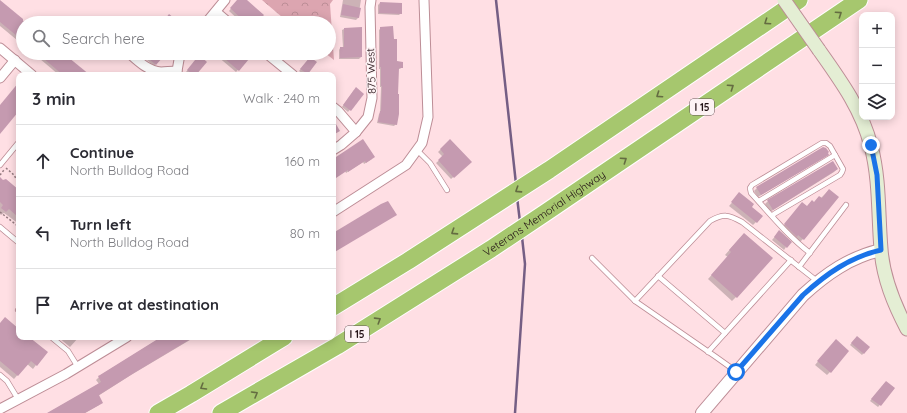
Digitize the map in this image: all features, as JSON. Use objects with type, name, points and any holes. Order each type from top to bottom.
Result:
[{"type":"highway","points":[[336,305],[408,261],[549,170],[799,0]]},
{"type":"highway","name":"Veterans Memorial Highway","points":[[221,413],[338,346],[491,249],[859,0]]},
{"type":"highway","points":[[158,413],[279,340]]},
{"type":"main road","points":[[784,0],[849,93],[867,130],[877,175],[881,250],[884,272],[895,306],[907,330]]},
{"type":"street","points":[[212,16],[225,0]]},
{"type":"street","name":"875 West","points":[[336,148],[356,132],[368,117],[372,98],[371,0]]},
{"type":"street","points":[[336,210],[406,165],[422,143],[428,117],[424,0]]},
{"type":"street","points":[[216,12],[221,16]]},
{"type":"street","points":[[0,48],[28,72]]},
{"type":"street","points":[[0,78],[14,60]]},
{"type":"street","points":[[137,60],[150,70],[160,72]]},
{"type":"street","points":[[178,72],[179,60]]},
{"type":"street","points":[[275,60],[289,72]]},
{"type":"street","points":[[336,109],[356,132]]},
{"type":"street","points":[[702,413],[803,295],[834,270],[863,255],[881,250]]},
{"type":"street","points":[[0,408],[66,374],[122,340]]},
{"type":"lane","points":[[772,216],[840,175],[843,169],[830,146],[826,143],[822,143],[752,185],[750,188],[751,193],[772,216],[798,243],[810,253]]},
{"type":"lane","points":[[0,165],[16,146]]},
{"type":"lane","points":[[417,150],[430,164],[447,190]]},
{"type":"lane","points":[[759,201],[835,156]]},
{"type":"lane","points":[[799,267],[846,205]]},
{"type":"lane","points":[[635,301],[710,221],[726,215],[742,222],[818,282]]},
{"type":"lane","points":[[0,227],[16,240]]},
{"type":"lane","points":[[592,258],[635,301],[736,372]]},
{"type":"lane","points":[[708,352],[791,260]]},
{"type":"lane","points":[[658,276],[725,333]]},
{"type":"lane","points":[[55,340],[68,351],[78,367]]},
{"type":"lane","points":[[0,375],[7,381],[18,399]]},
{"type":"path","points":[[6,168],[16,179]]},
{"type":"path","points":[[3,210],[0,212],[16,225]]},
{"type":"green space","points":[[262,0],[333,0],[330,4],[331,16],[281,16]]},
{"type":"building","points":[[0,0],[19,16],[16,16],[16,35],[0,22]]},
{"type":"building","points":[[237,0],[247,0],[264,15],[239,16],[230,8]]},
{"type":"building","points":[[380,2],[402,3],[402,14],[379,13]]},
{"type":"building","points":[[343,4],[361,8],[359,18],[341,15]]},
{"type":"building","points":[[393,26],[394,39],[397,39],[397,61],[403,62],[403,68],[399,68],[399,114],[397,125],[378,122],[381,111],[382,86],[380,67],[380,27]]},
{"type":"building","points":[[362,27],[362,57],[340,58],[340,47],[344,47],[344,28]]},
{"type":"building","points":[[45,60],[72,60],[86,72],[59,72]]},
{"type":"building","points":[[150,60],[160,60],[156,65]]},
{"type":"building","points":[[195,60],[205,60],[207,62],[199,72],[189,72],[187,70]]},
{"type":"building","points":[[226,60],[248,60],[239,71]]},
{"type":"building","points":[[308,60],[314,60],[317,62],[310,72],[305,72],[300,69]]},
{"type":"building","points":[[16,86],[16,115],[0,134],[0,105]]},
{"type":"building","points":[[356,87],[364,94],[351,111],[343,105]]},
{"type":"building","points":[[336,124],[340,131],[336,133]]},
{"type":"building","points":[[363,139],[375,157],[366,163],[365,161],[348,172],[348,170],[336,178],[336,157]]},
{"type":"building","points":[[450,139],[472,162],[454,178],[438,160],[444,154],[440,149]]},
{"type":"building","points":[[823,147],[829,152],[829,155],[761,195],[756,187]]},
{"type":"building","points":[[833,161],[838,169],[773,210],[767,200]]},
{"type":"building","points":[[0,177],[3,180],[6,179],[16,187],[16,215],[9,209],[6,212],[1,208],[3,205],[0,202]]},
{"type":"building","points":[[829,189],[839,197],[804,240],[798,235],[797,237],[784,224],[802,202],[807,206],[812,200],[814,202],[819,196],[822,198]]},
{"type":"building","points":[[739,192],[754,204],[752,207],[763,216],[757,223],[731,202]]},
{"type":"building","points":[[388,201],[397,215],[336,251],[336,231]]},
{"type":"building","points":[[779,230],[792,242],[787,248],[774,237]]},
{"type":"building","points":[[744,233],[773,258],[737,298],[711,275],[731,252],[729,250]]},
{"type":"building","points":[[5,317],[16,326],[16,340],[33,340],[48,352],[37,366],[31,361],[18,376],[0,361],[0,323]]},
{"type":"building","points":[[857,336],[870,347],[864,354],[851,343]]},
{"type":"building","points":[[836,339],[849,351],[831,373],[817,361]]},
{"type":"building","points":[[156,340],[189,340],[99,395],[103,403],[85,413],[47,413],[101,382],[98,376]]},
{"type":"building","points":[[886,381],[895,388],[881,406],[871,399]]},
{"type":"waterway","points":[[496,0],[516,184]]},
{"type":"waterway","points":[[517,197],[520,222]]},
{"type":"waterway","points":[[515,413],[525,264],[522,237]]},
{"type":"route","points":[[736,372],[803,295],[813,286],[844,264],[863,255],[881,250],[877,175],[871,145]]}]
